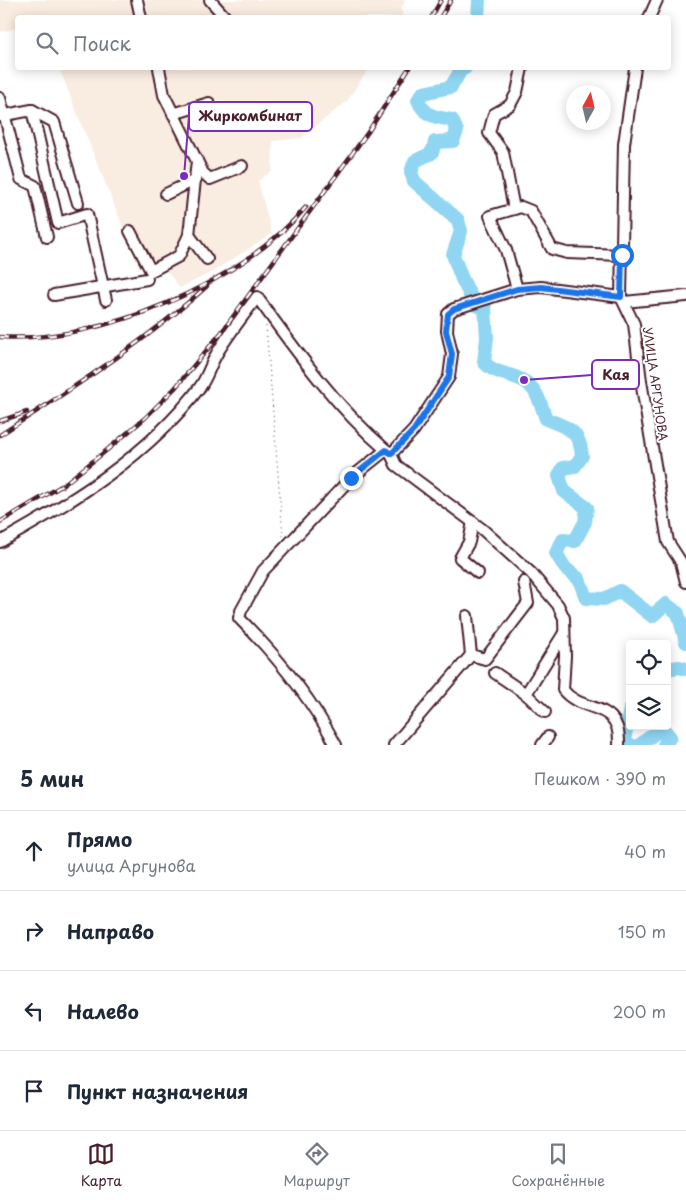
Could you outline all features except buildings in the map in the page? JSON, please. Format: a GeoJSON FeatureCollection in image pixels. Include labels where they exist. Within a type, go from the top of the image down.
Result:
{"type":"FeatureCollection","features":[{"type":"Feature","properties":{"kind":"street"},"geometry":{"type":"LineString","coordinates":[[137,0],[140,15]]}},
{"type":"Feature","properties":{"kind":"street"},"geometry":{"type":"LineString","coordinates":[[210,0],[223,15]]}},
{"type":"Feature","properties":{"kind":"street"},"geometry":{"type":"LineString","coordinates":[[650,15],[657,0]]}},
{"type":"Feature","properties":{"kind":"street"},"geometry":{"type":"LineString","coordinates":[[159,70],[164,95],[203,173],[210,180],[242,166]]}},
{"type":"Feature","properties":{"kind":"street"},"geometry":{"type":"LineString","coordinates":[[514,209],[503,152],[489,133],[494,114],[510,105],[517,92],[522,70]]}},
{"type":"Feature","properties":{"kind":"street","name":"УЛИЦА АРГУНОВА"},"geometry":{"type":"LineString","coordinates":[[635,70],[624,144],[622,300],[634,324],[641,381],[668,542],[680,562],[686,582]]}},
{"type":"Feature","properties":{"kind":"street"},"geometry":{"type":"LineString","coordinates":[[0,98],[2,115],[21,178],[35,186],[48,237]]}},
{"type":"Feature","properties":{"kind":"street"},"geometry":{"type":"LineString","coordinates":[[173,114],[209,103]]}},
{"type":"Feature","properties":{"kind":"street"},"geometry":{"type":"LineString","coordinates":[[2,115],[32,110],[54,122],[78,202]]}},
{"type":"Feature","properties":{"kind":"street"},"geometry":{"type":"LineString","coordinates":[[32,110],[58,223],[87,214],[106,300]]}},
{"type":"Feature","properties":{"kind":"street"},"geometry":{"type":"LineString","coordinates":[[130,230],[151,271],[179,256],[189,235],[197,161]]}},
{"type":"Feature","properties":{"kind":"street"},"geometry":{"type":"LineString","coordinates":[[166,194],[195,180]]}},
{"type":"Feature","properties":{"kind":"street"},"geometry":{"type":"LineString","coordinates":[[517,289],[506,250],[490,216],[521,207],[532,211],[552,249],[567,253],[622,255]]}},
{"type":"Feature","properties":{"kind":"street"},"geometry":{"type":"LineString","coordinates":[[189,235],[207,259]]}},
{"type":"Feature","properties":{"kind":"street"},"geometry":{"type":"LineString","coordinates":[[54,295],[147,279]]}},
{"type":"Feature","properties":{"kind":"street"},"geometry":{"type":"LineString","coordinates":[[336,745],[325,725],[290,674],[240,618],[240,611],[263,571],[284,547],[351,478],[389,452],[414,430],[449,377],[452,354],[446,331],[448,314],[454,309],[517,289],[541,287],[622,300],[686,296]]}},
{"type":"Feature","properties":{"kind":"street"},"geometry":{"type":"LineString","coordinates":[[0,542],[61,508],[120,467],[153,441],[201,385],[218,350],[257,297],[332,394],[363,430],[389,452],[396,465],[473,522],[531,572],[558,605],[564,618],[563,690],[570,698],[604,711],[613,718],[619,738],[619,745]]}},
{"type":"Feature","properties":{"kind":"street"},"geometry":{"type":"LineString","coordinates":[[473,522],[469,542],[460,558],[478,573]]}},
{"type":"Feature","properties":{"kind":"street"},"geometry":{"type":"LineString","coordinates":[[471,655],[485,658],[528,603],[524,582]]}},
{"type":"Feature","properties":{"kind":"street"},"geometry":{"type":"LineString","coordinates":[[394,745],[471,655],[467,616]]}},
{"type":"Feature","properties":{"kind":"street"},"geometry":{"type":"LineString","coordinates":[[526,694],[564,632]]}},
{"type":"Feature","properties":{"kind":"street"},"geometry":{"type":"LineString","coordinates":[[495,673],[526,694],[545,712]]}},
{"type":"Feature","properties":{"kind":"path"},"geometry":{"type":"LineString","coordinates":[[264,308],[284,547]]}},
{"type":"Feature","properties":{"kind":"shaded area"},"geometry":{"type":"Polygon","coordinates":[[[0,0],[406,0],[400,10],[403,13],[402,15],[15,15],[15,28],[0,32],[0,0]]]}},
{"type":"Feature","properties":{"kind":"shaded area"},"geometry":{"type":"Polygon","coordinates":[[[60,70],[368,70],[347,101],[301,138],[273,141],[272,171],[258,181],[272,234],[212,272],[180,288],[166,270],[139,267],[60,70]]]}},
{"type":"Feature","properties":{"kind":"waterway"},"geometry":{"type":"LineString","coordinates":[[478,15],[479,0]]}},
{"type":"Feature","properties":{"kind":"waterway"},"geometry":{"type":"LineString","coordinates":[[461,70],[451,87],[423,93],[418,100],[428,113],[436,117],[452,120],[457,131],[453,141],[435,142],[432,153],[415,161],[411,172],[414,181],[458,220],[461,231],[453,255],[474,303],[485,308],[487,338],[484,362],[492,369],[527,383],[538,397],[546,419],[566,427],[575,435],[581,447],[582,456],[575,466],[563,468],[559,476],[564,491],[587,508],[585,522],[575,541],[563,540],[556,553],[565,568],[579,579],[586,598],[604,599],[620,591],[652,616],[666,604],[678,613],[686,642]]}},
{"type":"Feature","properties":{"kind":"waterway"},"geometry":{"type":"LineString","coordinates":[[671,668],[679,667],[686,669]]}},
{"type":"Feature","properties":{"kind":"waterway"},"geometry":{"type":"LineString","coordinates":[[626,730],[624,741],[631,745]]}},
{"type":"Feature","properties":{"kind":"waterway"},"geometry":{"type":"LineString","coordinates":[[640,745],[655,733],[665,731],[670,737],[664,745]]}},
{"type":"Feature","properties":{"kind":"railway"},"geometry":{"type":"LineString","coordinates":[[433,15],[441,0]]}},
{"type":"Feature","properties":{"kind":"railway"},"geometry":{"type":"LineString","coordinates":[[442,15],[451,0]]}},
{"type":"Feature","properties":{"kind":"railway"},"geometry":{"type":"LineString","coordinates":[[0,522],[63,485],[145,418],[175,388],[221,333],[368,132],[408,70]]}},
{"type":"Feature","properties":{"kind":"railway"},"geometry":{"type":"LineString","coordinates":[[0,337],[39,337],[81,330],[124,319],[166,303],[207,283],[245,260],[279,235],[306,207]]}},
{"type":"Feature","properties":{"kind":"railway"},"geometry":{"type":"LineString","coordinates":[[0,435],[133,346],[207,286]]}},
{"type":"Feature","properties":{"kind":"railway"},"geometry":{"type":"LineString","coordinates":[[0,421],[27,412]]}},
{"type":"Feature","properties":{"kind":"place","name":"Жиркомбинат"},"geometry":{"type":"Point","coordinates":[184,176]}},
{"type":"Feature","properties":{"kind":"place","name":"Кая"},"geometry":{"type":"Point","coordinates":[524,380]}},
{"type":"Feature","properties":{"kind":"route"},"geometry":{"type":"LineString","coordinates":[[351,478],[386,450],[391,454],[414,430],[449,377],[452,354],[446,331],[448,314],[454,309],[517,289],[541,287],[621,297],[622,255]]}}]}
